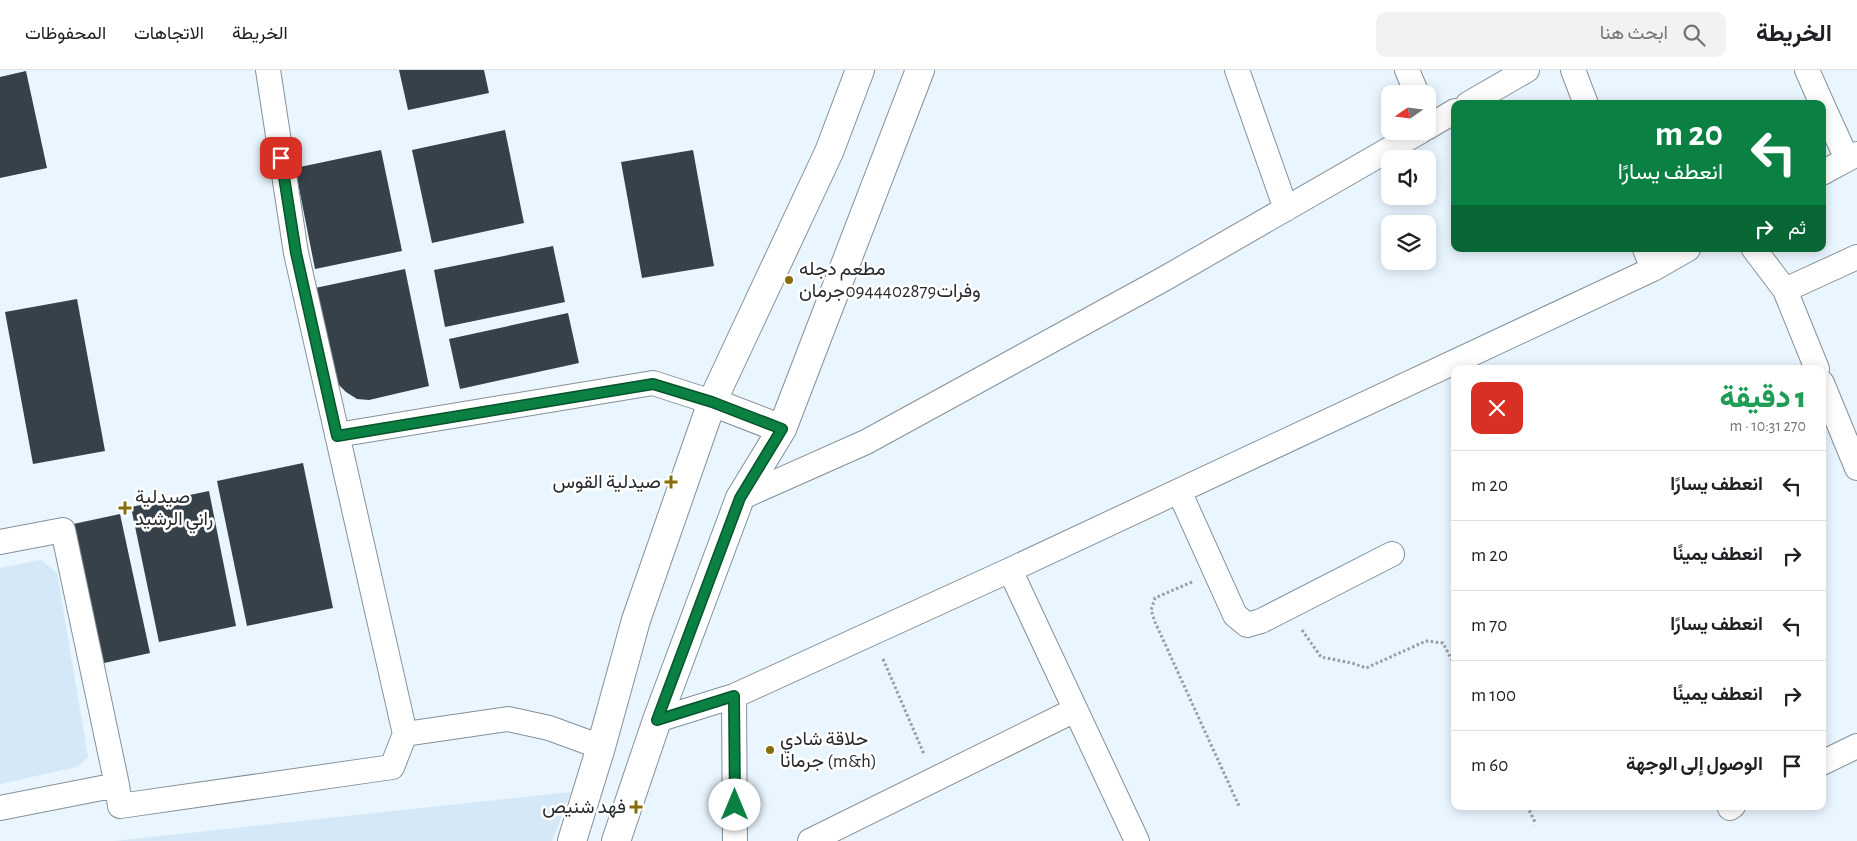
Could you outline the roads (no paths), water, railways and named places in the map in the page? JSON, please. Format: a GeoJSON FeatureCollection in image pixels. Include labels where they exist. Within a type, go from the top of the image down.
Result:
{"type":"FeatureCollection","features":[{"type":"Feature","properties":{"kind":"main road"},"geometry":{"type":"LineString","coordinates":[[572,841],[601,748],[636,620],[712,402],[828,152],[860,70]]}},
{"type":"Feature","properties":{"kind":"main road"},"geometry":{"type":"LineString","coordinates":[[616,841],[657,720],[740,498],[782,429],[920,70]]}},
{"type":"Feature","properties":{"kind":"main road"},"geometry":{"type":"LineString","coordinates":[[712,402],[782,429]]}},
{"type":"Feature","properties":{"kind":"street"},"geometry":{"type":"LineString","coordinates":[[0,542],[63,530],[120,806],[392,767],[405,734],[296,253],[268,70]]}},
{"type":"Feature","properties":{"kind":"street"},"geometry":{"type":"LineString","coordinates":[[1237,70],[1286,209]]}},
{"type":"Feature","properties":{"kind":"street"},"geometry":{"type":"LineString","coordinates":[[1407,70],[1413,85]]}},
{"type":"Feature","properties":{"kind":"street"},"geometry":{"type":"LineString","coordinates":[[1475,100],[1526,70]]}},
{"type":"Feature","properties":{"kind":"street"},"geometry":{"type":"LineString","coordinates":[[1573,70],[1584,100]]}},
{"type":"Feature","properties":{"kind":"street"},"geometry":{"type":"LineString","coordinates":[[1808,70],[1820,100]]}},
{"type":"Feature","properties":{"kind":"street"},"geometry":{"type":"LineString","coordinates":[[1826,111],[1852,157],[1826,171]]}},
{"type":"Feature","properties":{"kind":"street"},"geometry":{"type":"LineString","coordinates":[[1436,120],[1451,113]]}},
{"type":"Feature","properties":{"kind":"street"},"geometry":{"type":"LineString","coordinates":[[740,498],[866,442],[1162,280],[1402,140]]}},
{"type":"Feature","properties":{"kind":"street"},"geometry":{"type":"LineString","coordinates":[[657,720],[734,696],[1010,570],[1178,491],[1649,259],[1676,252]]}},
{"type":"Feature","properties":{"kind":"street"},"geometry":{"type":"LineString","coordinates":[[1756,252],[1785,290],[1815,365]]}},
{"type":"Feature","properties":{"kind":"street"},"geometry":{"type":"LineString","coordinates":[[1785,290],[1857,257]]}},
{"type":"Feature","properties":{"kind":"street"},"geometry":{"type":"LineString","coordinates":[[337,436],[653,384],[712,402]]}},
{"type":"Feature","properties":{"kind":"street"},"geometry":{"type":"LineString","coordinates":[[1826,392],[1856,463]]}},
{"type":"Feature","properties":{"kind":"street"},"geometry":{"type":"LineString","coordinates":[[1178,491],[1235,615],[1247,625],[1261,620],[1392,554]]}},
{"type":"Feature","properties":{"kind":"street"},"geometry":{"type":"LineString","coordinates":[[1010,570],[1137,841]]}},
{"type":"Feature","properties":{"kind":"street"},"geometry":{"type":"LineString","coordinates":[[734,696],[735,841]]}},
{"type":"Feature","properties":{"kind":"street"},"geometry":{"type":"LineString","coordinates":[[810,841],[1075,710]]}},
{"type":"Feature","properties":{"kind":"street"},"geometry":{"type":"LineString","coordinates":[[405,734],[508,719],[549,728],[601,748]]}},
{"type":"Feature","properties":{"kind":"street"},"geometry":{"type":"LineString","coordinates":[[1826,761],[1857,746]]}},
{"type":"Feature","properties":{"kind":"street"},"geometry":{"type":"LineString","coordinates":[[0,808],[117,785]]}},
{"type":"Feature","properties":{"kind":"place","name":"مطعم دجله وفرات0944402879جرمان"},"geometry":{"type":"Point","coordinates":[789,280]}},
{"type":"Feature","properties":{"kind":"place","name":"صيدلية القوس"},"geometry":{"type":"Point","coordinates":[671,482]}},
{"type":"Feature","properties":{"kind":"place","name":"صيدلية راني الرشيد"},"geometry":{"type":"Point","coordinates":[125,508]}},
{"type":"Feature","properties":{"kind":"place","name":"حلاقة شادي جرمانا (m&h)"},"geometry":{"type":"Point","coordinates":[770,750]}},
{"type":"Feature","properties":{"kind":"place","name":"فهد شنيص"},"geometry":{"type":"Point","coordinates":[636,807]}}]}
